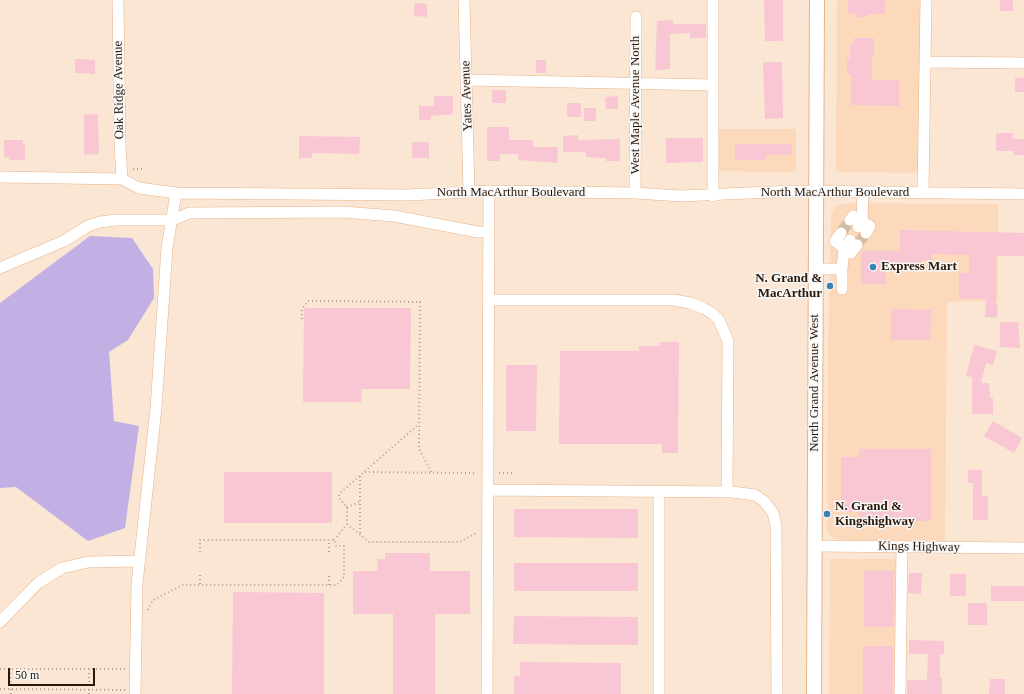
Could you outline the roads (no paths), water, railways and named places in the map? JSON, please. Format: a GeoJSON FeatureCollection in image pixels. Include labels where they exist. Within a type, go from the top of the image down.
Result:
{"type":"FeatureCollection","features":[{"type":"Feature","properties":{"kind":"main road","name":"North Grand Avenue West"},"geometry":{"type":"LineString","coordinates":[[814,694],[817,0]]}},
{"type":"Feature","properties":{"kind":"street","name":"Oak Ridge Avenue"},"geometry":{"type":"LineString","coordinates":[[118,0],[120,145],[122,179]]}},
{"type":"Feature","properties":{"kind":"street","name":"Yates Avenue"},"geometry":{"type":"LineString","coordinates":[[464,0],[468,80],[469,192]]}},
{"type":"Feature","properties":{"kind":"street"},"geometry":{"type":"LineString","coordinates":[[713,0],[713,196]]}},
{"type":"Feature","properties":{"kind":"street"},"geometry":{"type":"LineString","coordinates":[[923,193],[926,0]]}},
{"type":"Feature","properties":{"kind":"street","name":"West Maple Avenue North"},"geometry":{"type":"LineString","coordinates":[[635,193],[636,17]]}},
{"type":"Feature","properties":{"kind":"street"},"geometry":{"type":"LineString","coordinates":[[926,62],[1024,62]]}},
{"type":"Feature","properties":{"kind":"street"},"geometry":{"type":"LineString","coordinates":[[468,80],[713,86]]}},
{"type":"Feature","properties":{"kind":"street","name":"North MacArthur Boulevard"},"geometry":{"type":"LineString","coordinates":[[0,177],[122,179],[139,188],[176,193],[408,195],[489,191],[635,193],[713,196],[766,192],[1024,194]]}},
{"type":"Feature","properties":{"kind":"street"},"geometry":{"type":"LineString","coordinates":[[487,694],[489,191]]}},
{"type":"Feature","properties":{"kind":"street"},"geometry":{"type":"LineString","coordinates":[[131,692],[136,599],[156,408],[167,248],[173,220],[176,193]]}},
{"type":"Feature","properties":{"kind":"street"},"geometry":{"type":"LineString","coordinates":[[859,225],[863,193]]}},
{"type":"Feature","properties":{"kind":"street"},"geometry":{"type":"LineString","coordinates":[[0,268],[64,241],[88,226],[100,222],[116,220],[173,220],[189,213],[331,211],[394,216],[478,232],[489,232]]}},
{"type":"Feature","properties":{"kind":"street"},"geometry":{"type":"LineString","coordinates":[[842,289],[842,269],[848,242]]}},
{"type":"Feature","properties":{"kind":"street"},"geometry":{"type":"LineString","coordinates":[[816,269],[842,269]]}},
{"type":"Feature","properties":{"kind":"street"},"geometry":{"type":"LineString","coordinates":[[489,300],[674,300],[690,303],[704,308],[712,313],[719,320],[728,341],[727,492]]}},
{"type":"Feature","properties":{"kind":"street"},"geometry":{"type":"LineString","coordinates":[[489,490],[727,492],[755,495],[764,501],[773,513],[776,525],[777,694]]}},
{"type":"Feature","properties":{"kind":"street"},"geometry":{"type":"LineString","coordinates":[[659,694],[660,492]]}},
{"type":"Feature","properties":{"kind":"street","name":"Kings Highway"},"geometry":{"type":"LineString","coordinates":[[814,546],[1024,548]]}},
{"type":"Feature","properties":{"kind":"street"},"geometry":{"type":"LineString","coordinates":[[900,694],[902,546]]}},
{"type":"Feature","properties":{"kind":"street"},"geometry":{"type":"LineString","coordinates":[[0,622],[38,583],[62,568],[88,562],[140,561]]}},
{"type":"Feature","properties":{"kind":"street"},"geometry":{"type":"LineString","coordinates":[[0,608],[13,607]]}},
{"type":"Feature","properties":{"kind":"tunnel"},"geometry":{"type":"LineString","coordinates":[[841,233],[850,220]]}},
{"type":"Feature","properties":{"kind":"tunnel"},"geometry":{"type":"LineString","coordinates":[[857,245],[866,233]]}},
{"type":"Feature","properties":{"kind":"place","name":"Express Mart"},"geometry":{"type":"Point","coordinates":[873,267]}},
{"type":"Feature","properties":{"kind":"place","name":"N. Grand & MacArthur"},"geometry":{"type":"Point","coordinates":[830,286]}},
{"type":"Feature","properties":{"kind":"place","name":"N. Grand & Kingshighway"},"geometry":{"type":"Point","coordinates":[827,514]}}]}
